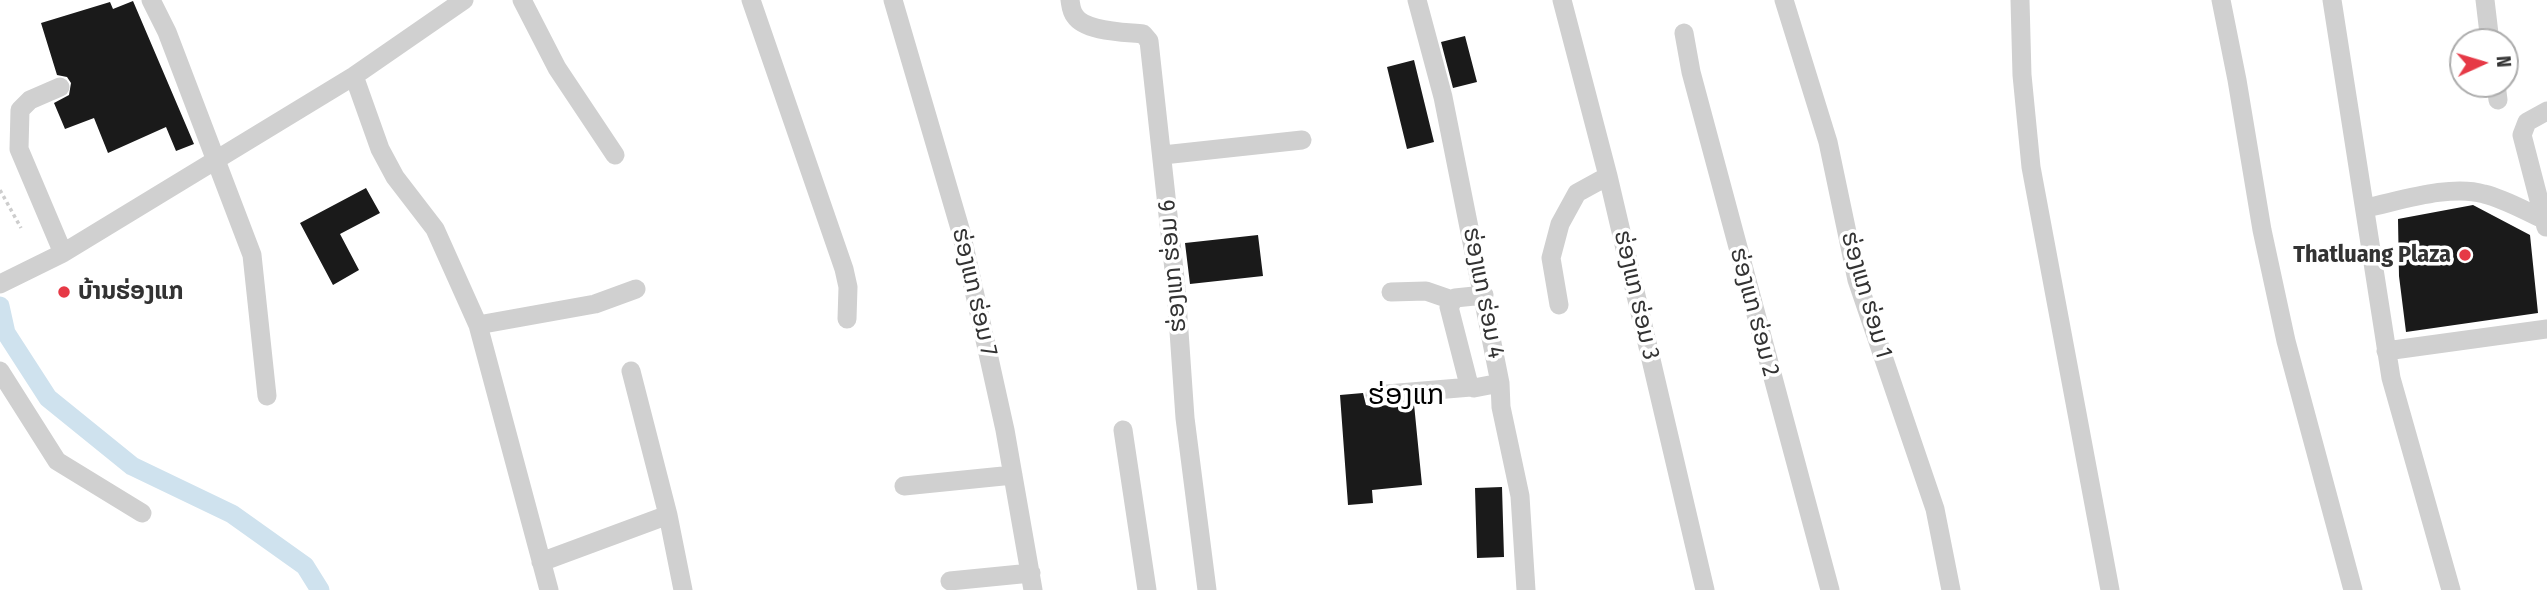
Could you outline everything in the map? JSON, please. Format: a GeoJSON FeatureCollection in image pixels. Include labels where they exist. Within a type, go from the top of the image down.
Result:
{"type":"FeatureCollection","features":[{"type":"Feature","properties":{"kind":"street"},"geometry":{"type":"LineString","coordinates":[[151,0],[167,32],[252,254],[267,396]]}},
{"type":"Feature","properties":{"kind":"street"},"geometry":{"type":"LineString","coordinates":[[0,284],[58,256],[216,161],[354,76],[464,0]]}},
{"type":"Feature","properties":{"kind":"street"},"geometry":{"type":"LineString","coordinates":[[522,0],[557,68],[615,155]]}},
{"type":"Feature","properties":{"kind":"street"},"geometry":{"type":"LineString","coordinates":[[751,0],[844,270],[848,287],[847,319]]}},
{"type":"Feature","properties":{"kind":"street","name":"ຮ່ອງແກ ຮ່ອມ 7"},"geometry":{"type":"LineString","coordinates":[[893,0],[961,232],[1013,475],[1032,581]]}},
{"type":"Feature","properties":{"kind":"street","name":"ຮ່ອງແກ ຮ່ອມ 6"},"geometry":{"type":"LineString","coordinates":[[1070,0],[1072,13],[1078,20],[1105,30],[1143,34],[1149,41],[1163,155],[1185,418],[1207,590]]}},
{"type":"Feature","properties":{"kind":"street","name":"ຮ່ອງແກ ຮ່ອມ 4"},"geometry":{"type":"LineString","coordinates":[[1417,0],[1443,97],[1484,295],[1500,383],[1501,407],[1520,496],[1527,590]]}},
{"type":"Feature","properties":{"kind":"street","name":"ຮ່ອງແກ ຮ່ອມ 3"},"geometry":{"type":"LineString","coordinates":[[1562,0],[1608,176],[1705,590]]}},
{"type":"Feature","properties":{"kind":"street","name":"ຮ່ອງແກ ຮ່ອມ 1"},"geometry":{"type":"LineString","coordinates":[[1784,0],[1828,142],[1857,280],[1935,509],[1951,590]]}},
{"type":"Feature","properties":{"kind":"street"},"geometry":{"type":"LineString","coordinates":[[2020,0],[2022,75],[2031,167],[2110,590]]}},
{"type":"Feature","properties":{"kind":"street"},"geometry":{"type":"LineString","coordinates":[[2221,0],[2262,230],[2286,341],[2353,590]]}},
{"type":"Feature","properties":{"kind":"street"},"geometry":{"type":"LineString","coordinates":[[2332,0],[2391,378],[2451,590]]}},
{"type":"Feature","properties":{"kind":"street"},"geometry":{"type":"LineString","coordinates":[[2485,0],[2488,28]]}},
{"type":"Feature","properties":{"kind":"street","name":"ຮ່ອງແກ ຮ່ອມ 2"},"geometry":{"type":"LineString","coordinates":[[1684,33],[1691,72],[1829,590]]}},
{"type":"Feature","properties":{"kind":"street"},"geometry":{"type":"LineString","coordinates":[[354,76],[380,149],[395,177],[435,229],[478,326],[549,590]]}},
{"type":"Feature","properties":{"kind":"street"},"geometry":{"type":"LineString","coordinates":[[58,256],[19,149],[18,125],[20,110],[30,100],[60,87]]}},
{"type":"Feature","properties":{"kind":"street"},"geometry":{"type":"LineString","coordinates":[[2546,226],[2522,135],[2527,122],[2547,111]]}},
{"type":"Feature","properties":{"kind":"street"},"geometry":{"type":"LineString","coordinates":[[1163,155],[1302,140]]}},
{"type":"Feature","properties":{"kind":"street"},"geometry":{"type":"LineString","coordinates":[[1559,305],[1551,258],[1560,224],[1577,193],[1608,176]]}},
{"type":"Feature","properties":{"kind":"street"},"geometry":{"type":"LineString","coordinates":[[2365,208],[2454,191],[2469,191],[2501,199],[2546,226]]}},
{"type":"Feature","properties":{"kind":"street"},"geometry":{"type":"LineString","coordinates":[[478,326],[595,304],[636,289]]}},
{"type":"Feature","properties":{"kind":"street"},"geometry":{"type":"LineString","coordinates":[[1391,292],[1426,291],[1452,300],[1484,295]]}},
{"type":"Feature","properties":{"kind":"street"},"geometry":{"type":"LineString","coordinates":[[1452,300],[1449,307],[1471,387]]}},
{"type":"Feature","properties":{"kind":"street"},"geometry":{"type":"LineString","coordinates":[[2386,351],[2547,329]]}},
{"type":"Feature","properties":{"kind":"street"},"geometry":{"type":"LineString","coordinates":[[0,371],[57,461],[142,513]]}},
{"type":"Feature","properties":{"kind":"street"},"geometry":{"type":"LineString","coordinates":[[631,371],[668,515],[683,590]]}},
{"type":"Feature","properties":{"kind":"street"},"geometry":{"type":"LineString","coordinates":[[1375,395],[1500,383]]}},
{"type":"Feature","properties":{"kind":"street"},"geometry":{"type":"LineString","coordinates":[[1124,430],[1147,590]]}},
{"type":"Feature","properties":{"kind":"street"},"geometry":{"type":"LineString","coordinates":[[904,486],[1013,475]]}},
{"type":"Feature","properties":{"kind":"street"},"geometry":{"type":"LineString","coordinates":[[541,562],[668,515]]}},
{"type":"Feature","properties":{"kind":"street"},"geometry":{"type":"LineString","coordinates":[[950,581],[1032,581]]}},
{"type":"Feature","properties":{"kind":"path"},"geometry":{"type":"LineString","coordinates":[[0,190],[21,228]]}},
{"type":"Feature","properties":{"kind":"building"},"geometry":{"type":"Polygon","coordinates":[[[133,1],[194,144],[176,151],[166,127],[108,153],[94,118],[65,129],[54,103],[69,95],[71,83],[67,77],[57,75],[41,23],[110,2],[113,9],[133,1]]]}},
{"type":"Feature","properties":{"kind":"building"},"geometry":{"type":"Polygon","coordinates":[[[1465,36],[1477,82],[1453,88],[1441,42],[1465,36]]]}},
{"type":"Feature","properties":{"kind":"building"},"geometry":{"type":"Polygon","coordinates":[[[1414,60],[1434,142],[1407,149],[1387,67],[1414,60]]]}},
{"type":"Feature","properties":{"kind":"building"},"geometry":{"type":"Polygon","coordinates":[[[366,188],[380,213],[340,234],[359,270],[333,285],[300,223],[366,188]]]}},
{"type":"Feature","properties":{"kind":"building","name":"Thatluang Plaza"},"geometry":{"type":"Polygon","coordinates":[[[2473,205],[2530,235],[2538,313],[2406,332],[2399,276],[2398,219],[2473,205]]]}},
{"type":"Feature","properties":{"kind":"building"},"geometry":{"type":"Polygon","coordinates":[[[1258,235],[1263,276],[1190,284],[1185,243],[1258,235]]]}},
{"type":"Feature","properties":{"kind":"building"},"geometry":{"type":"Polygon","coordinates":[[[1363,393],[1366,405],[1370,406],[1414,404],[1422,485],[1372,490],[1373,503],[1348,505],[1340,395],[1363,393]]]}},
{"type":"Feature","properties":{"kind":"building"},"geometry":{"type":"Polygon","coordinates":[[[1502,487],[1504,557],[1477,558],[1475,488],[1502,487]]]}},
{"type":"Feature","properties":{"kind":"waterway"},"geometry":{"type":"LineString","coordinates":[[0,306],[6,333],[48,398],[132,466],[232,514],[305,566],[320,590]]}},
{"type":"Feature","properties":{"kind":"place","name":"Thatluang Plaza"},"geometry":{"type":"Point","coordinates":[2465,255]}},
{"type":"Feature","properties":{"kind":"place","name":"ບ້ານຮ່ອງແກ"},"geometry":{"type":"Point","coordinates":[64,292]}},
{"type":"Feature","properties":{"kind":"district","name":"ຮ່ອງແກ"},"geometry":{"type":"Point","coordinates":[1406,396]}}]}
